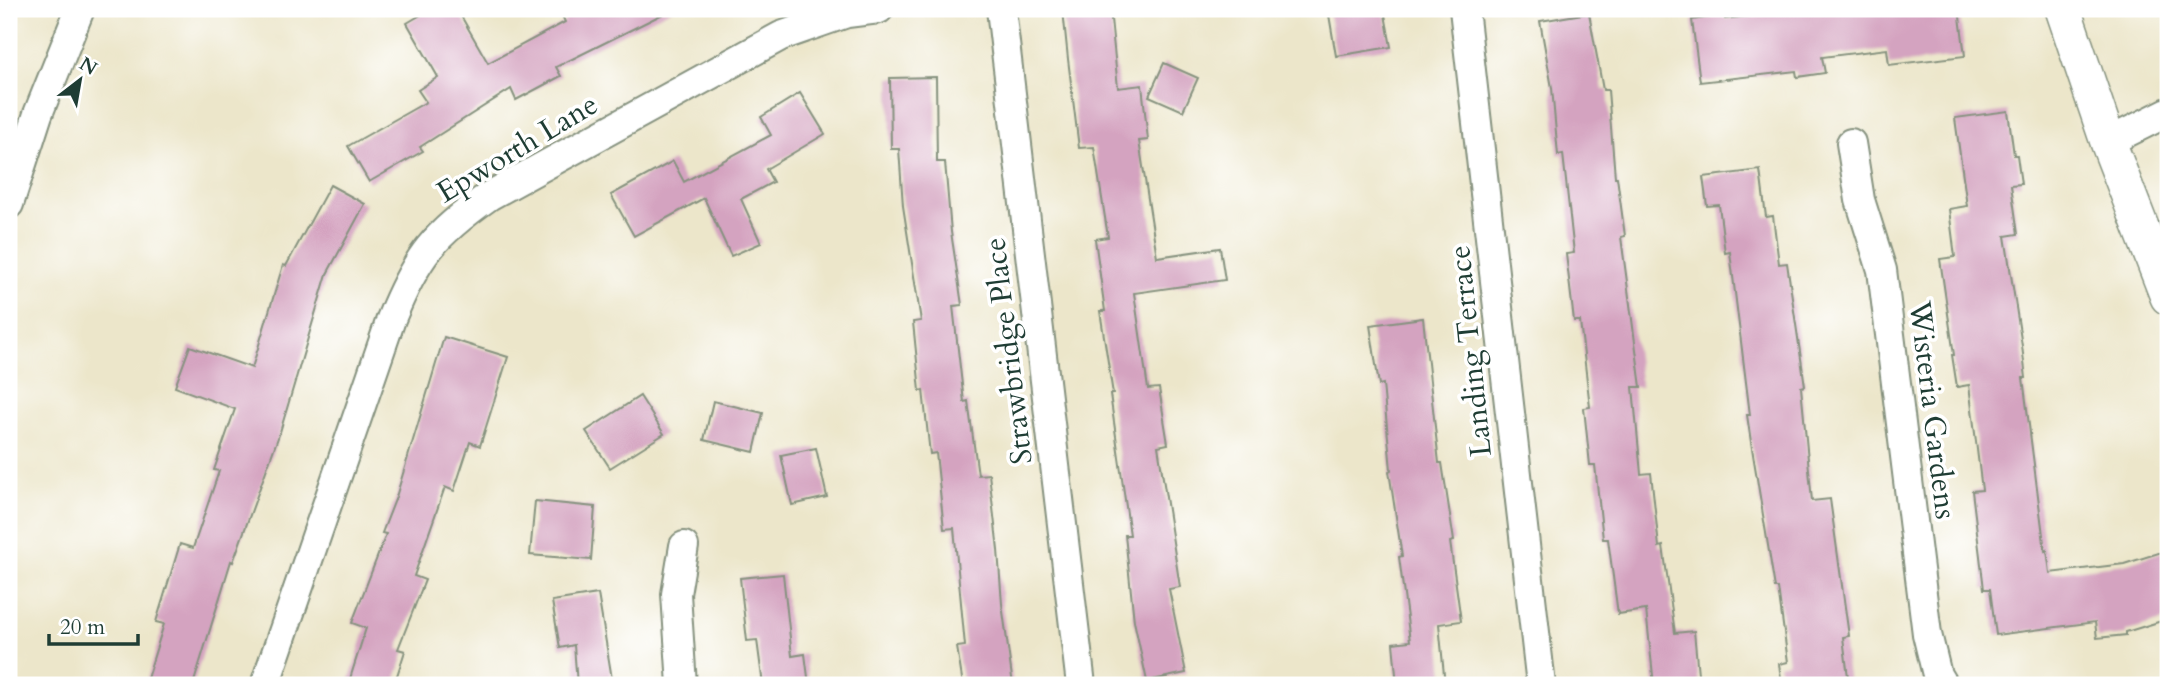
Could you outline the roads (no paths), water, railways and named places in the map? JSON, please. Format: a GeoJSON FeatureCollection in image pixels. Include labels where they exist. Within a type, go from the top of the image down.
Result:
{"type":"FeatureCollection","features":[{"type":"Feature","properties":{"kind":"street"},"geometry":{"type":"LineString","coordinates":[[9,204],[38,114],[80,9]]}},
{"type":"Feature","properties":{"kind":"street","name":"Epworth Lane"},"geometry":{"type":"LineString","coordinates":[[265,685],[391,319],[407,279],[428,246],[456,219],[489,196],[781,36],[847,13],[879,9]]}},
{"type":"Feature","properties":{"kind":"street","name":"Strawbridge Place"},"geometry":{"type":"LineString","coordinates":[[1001,9],[1081,685]]}},
{"type":"Feature","properties":{"kind":"street","name":"Landing Terrace"},"geometry":{"type":"LineString","coordinates":[[1464,9],[1541,685]]}},
{"type":"Feature","properties":{"kind":"street"},"geometry":{"type":"LineString","coordinates":[[2063,9],[2108,142],[2168,297]]}},
{"type":"Feature","properties":{"kind":"street"},"geometry":{"type":"LineString","coordinates":[[2108,142],[2168,112]]}},
{"type":"Feature","properties":{"kind":"street","name":"Wisteria Gardens"},"geometry":{"type":"LineString","coordinates":[[1851,143],[1860,200],[1882,270],[1927,634],[1939,682]]}},
{"type":"Feature","properties":{"kind":"street"},"geometry":{"type":"LineString","coordinates":[[682,685],[676,594],[684,546]]}}]}
